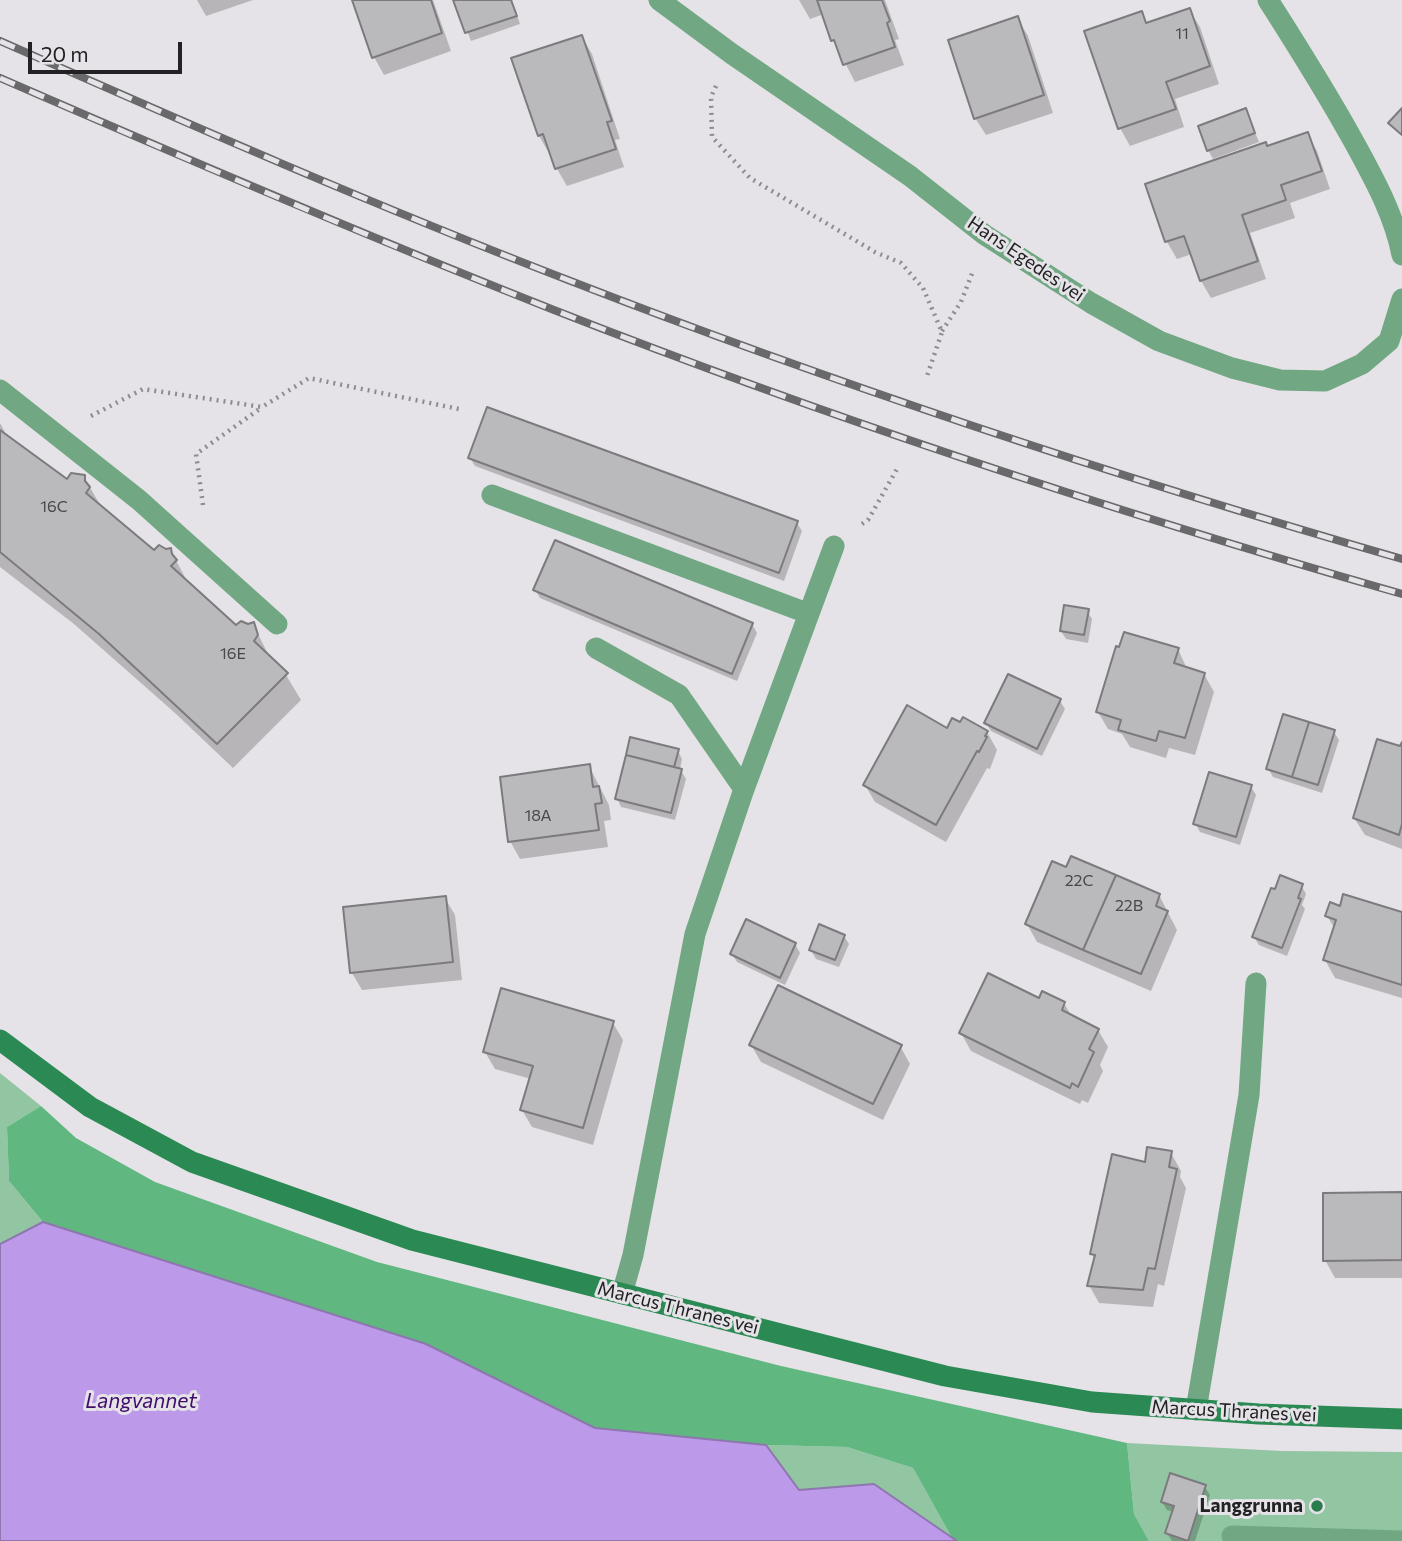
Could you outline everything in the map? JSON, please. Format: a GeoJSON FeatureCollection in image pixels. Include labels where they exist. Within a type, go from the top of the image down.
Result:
{"type":"FeatureCollection","features":[{"type":"Feature","properties":{"kind":"main road","name":"Marcus Thranes vei"},"geometry":{"type":"LineString","coordinates":[[0,1040],[89,1107],[192,1162],[412,1240],[944,1376],[1092,1402],[1196,1410],[1402,1419]]}},
{"type":"Feature","properties":{"kind":"street","name":"Hans Egedes vei"},"geometry":{"type":"LineString","coordinates":[[659,0],[732,54],[910,176],[985,235],[1091,303],[1159,341],[1232,368],[1280,380],[1325,381],[1362,364],[1389,341],[1402,299]]}},
{"type":"Feature","properties":{"kind":"street"},"geometry":{"type":"LineString","coordinates":[[1268,0],[1319,78],[1384,197],[1402,255]]}},
{"type":"Feature","properties":{"kind":"street"},"geometry":{"type":"LineString","coordinates":[[0,390],[139,500],[277,624]]}},
{"type":"Feature","properties":{"kind":"street"},"geometry":{"type":"LineString","coordinates":[[492,495],[807,612]]}},
{"type":"Feature","properties":{"kind":"street"},"geometry":{"type":"LineString","coordinates":[[622,1294],[633,1255],[695,934],[807,612],[834,546]]}},
{"type":"Feature","properties":{"kind":"street"},"geometry":{"type":"LineString","coordinates":[[596,648],[679,695],[744,789]]}},
{"type":"Feature","properties":{"kind":"street"},"geometry":{"type":"LineString","coordinates":[[1196,1410],[1249,1095],[1256,983]]}},
{"type":"Feature","properties":{"kind":"street"},"geometry":{"type":"LineString","coordinates":[[1233,1536],[1402,1541]]}},
{"type":"Feature","properties":{"kind":"path"},"geometry":{"type":"LineString","coordinates":[[732,54],[711,96],[712,137],[750,178],[875,251],[901,263],[923,288],[942,332]]}},
{"type":"Feature","properties":{"kind":"path"},"geometry":{"type":"LineString","coordinates":[[927,376],[942,332],[961,302],[985,235]]}},
{"type":"Feature","properties":{"kind":"path"},"geometry":{"type":"LineString","coordinates":[[211,565],[196,454],[309,377],[459,410]]}},
{"type":"Feature","properties":{"kind":"path"},"geometry":{"type":"LineString","coordinates":[[56,435],[143,389],[262,407]]}},
{"type":"Feature","properties":{"kind":"path"},"geometry":{"type":"LineString","coordinates":[[834,546],[867,520],[897,469]]}},
{"type":"Feature","properties":{"kind":"green space"},"geometry":{"type":"Polygon","coordinates":[[[0,1073],[41,1106],[7,1127],[9,1181],[43,1222],[0,1244],[0,1073]]]}},
{"type":"Feature","properties":{"kind":"green space"},"geometry":{"type":"Polygon","coordinates":[[[41,1106],[76,1138],[155,1182],[377,1262],[781,1366],[1127,1443],[1134,1514],[1149,1541],[957,1541],[952,1538],[913,1468],[847,1447],[766,1445],[595,1428],[426,1344],[43,1222],[9,1181],[7,1127],[41,1106]]]}},
{"type":"Feature","properties":{"kind":"green space"},"geometry":{"type":"Polygon","coordinates":[[[1127,1443],[1282,1451],[1402,1452],[1402,1541],[1149,1541],[1134,1514],[1127,1443]]]}},
{"type":"Feature","properties":{"kind":"green space"},"geometry":{"type":"Polygon","coordinates":[[[766,1445],[847,1447],[913,1468],[952,1538],[874,1485],[799,1490],[766,1445]]]}},
{"type":"Feature","properties":{"kind":"water","name":"Langvannet"},"geometry":{"type":"Polygon","coordinates":[[[43,1222],[426,1344],[595,1428],[766,1445],[799,1490],[874,1484],[957,1541],[0,1541],[0,1244],[43,1222]]]}},
{"type":"Feature","properties":{"kind":"building"},"geometry":{"type":"Polygon","coordinates":[[[352,0],[431,0],[442,33],[372,58],[352,0]]]}},
{"type":"Feature","properties":{"kind":"building"},"geometry":{"type":"Polygon","coordinates":[[[453,0],[511,0],[517,16],[465,33],[453,0]]]}},
{"type":"Feature","properties":{"kind":"building"},"geometry":{"type":"Polygon","coordinates":[[[817,0],[882,0],[890,21],[887,23],[895,47],[843,65],[834,40],[831,41],[817,0]]]}},
{"type":"Feature","properties":{"kind":"building"},"geometry":{"type":"Polygon","coordinates":[[[1190,8],[1210,66],[1166,82],[1176,109],[1118,129],[1084,31],[1142,11],[1146,23],[1190,8]]]}},
{"type":"Feature","properties":{"kind":"building"},"geometry":{"type":"Polygon","coordinates":[[[1018,16],[1044,95],[974,119],[948,40],[1018,16]]]}},
{"type":"Feature","properties":{"kind":"building"},"geometry":{"type":"Polygon","coordinates":[[[582,35],[612,121],[607,122],[616,149],[555,169],[543,134],[538,136],[511,58],[582,35]]]}},
{"type":"Feature","properties":{"kind":"building"},"geometry":{"type":"Polygon","coordinates":[[[1246,108],[1255,133],[1207,151],[1198,126],[1246,108]]]}},
{"type":"Feature","properties":{"kind":"building"},"geometry":{"type":"Polygon","coordinates":[[[1402,108],[1402,135],[1388,123],[1402,108]]]}},
{"type":"Feature","properties":{"kind":"building"},"geometry":{"type":"Polygon","coordinates":[[[1308,132],[1322,171],[1281,185],[1286,200],[1242,215],[1258,261],[1200,281],[1184,236],[1165,242],[1145,184],[1266,142],[1267,146],[1308,132]]]}},
{"type":"Feature","properties":{"kind":"building"},"geometry":{"type":"Polygon","coordinates":[[[487,407],[798,521],[779,573],[468,458],[487,407]]]}},
{"type":"Feature","properties":{"kind":"building"},"geometry":{"type":"Polygon","coordinates":[[[0,430],[67,479],[71,473],[85,475],[85,481],[90,487],[86,493],[154,550],[159,545],[166,549],[171,548],[177,560],[171,566],[236,625],[241,621],[248,624],[254,622],[258,635],[254,641],[288,673],[217,744],[99,634],[0,552],[0,430]]]}},
{"type":"Feature","properties":{"kind":"building"},"geometry":{"type":"Polygon","coordinates":[[[555,540],[753,623],[732,674],[533,590],[555,540]]]}},
{"type":"Feature","properties":{"kind":"building"},"geometry":{"type":"Polygon","coordinates":[[[1064,605],[1089,609],[1084,635],[1060,631],[1064,605]]]}},
{"type":"Feature","properties":{"kind":"building"},"geometry":{"type":"Polygon","coordinates":[[[1124,632],[1179,648],[1174,663],[1205,673],[1185,738],[1159,731],[1156,741],[1118,730],[1121,720],[1096,712],[1116,646],[1119,647],[1124,632]]]}},
{"type":"Feature","properties":{"kind":"building"},"geometry":{"type":"Polygon","coordinates":[[[1008,674],[1061,699],[1037,749],[984,723],[1008,674]]]}},
{"type":"Feature","properties":{"kind":"building"},"geometry":{"type":"Polygon","coordinates":[[[907,705],[947,728],[952,718],[960,722],[963,717],[988,731],[979,752],[977,751],[936,825],[863,785],[907,705]]]}},
{"type":"Feature","properties":{"kind":"building"},"geometry":{"type":"Polygon","coordinates":[[[1283,714],[1309,722],[1292,777],[1266,769],[1283,714]]]}},
{"type":"Feature","properties":{"kind":"building"},"geometry":{"type":"Polygon","coordinates":[[[1309,722],[1335,730],[1318,785],[1292,777],[1309,722]]]}},
{"type":"Feature","properties":{"kind":"building"},"geometry":{"type":"Polygon","coordinates":[[[630,737],[679,749],[674,767],[626,755],[630,737]]]}},
{"type":"Feature","properties":{"kind":"building"},"geometry":{"type":"Polygon","coordinates":[[[1377,739],[1400,746],[1402,742],[1402,824],[1399,835],[1353,818],[1377,739]]]}},
{"type":"Feature","properties":{"kind":"building"},"geometry":{"type":"Polygon","coordinates":[[[626,755],[682,769],[671,813],[615,799],[626,755]]]}},
{"type":"Feature","properties":{"kind":"building"},"geometry":{"type":"Polygon","coordinates":[[[590,764],[593,787],[599,786],[602,803],[595,804],[599,830],[508,842],[500,777],[590,764]]]}},
{"type":"Feature","properties":{"kind":"building"},"geometry":{"type":"Polygon","coordinates":[[[1209,772],[1252,785],[1236,837],[1193,824],[1209,772]]]}},
{"type":"Feature","properties":{"kind":"building"},"geometry":{"type":"Polygon","coordinates":[[[1071,856],[1116,875],[1083,950],[1025,924],[1052,861],[1066,867],[1071,856]]]}},
{"type":"Feature","properties":{"kind":"building"},"geometry":{"type":"Polygon","coordinates":[[[1116,875],[1160,894],[1156,906],[1168,911],[1141,974],[1083,950],[1116,875]]]}},
{"type":"Feature","properties":{"kind":"building"},"geometry":{"type":"Polygon","coordinates":[[[1280,875],[1303,884],[1298,898],[1301,899],[1282,948],[1252,937],[1271,888],[1275,889],[1280,875]]]}},
{"type":"Feature","properties":{"kind":"building"},"geometry":{"type":"Polygon","coordinates":[[[1343,894],[1402,912],[1402,985],[1323,960],[1336,920],[1325,916],[1330,902],[1340,906],[1343,894]]]}},
{"type":"Feature","properties":{"kind":"building"},"geometry":{"type":"Polygon","coordinates":[[[446,896],[453,962],[350,973],[343,907],[446,896]]]}},
{"type":"Feature","properties":{"kind":"building"},"geometry":{"type":"Polygon","coordinates":[[[746,919],[796,943],[780,978],[730,954],[746,919]]]}},
{"type":"Feature","properties":{"kind":"building"},"geometry":{"type":"Polygon","coordinates":[[[819,924],[845,935],[835,960],[809,950],[819,924]]]}},
{"type":"Feature","properties":{"kind":"building"},"geometry":{"type":"Polygon","coordinates":[[[988,973],[1039,998],[1042,991],[1065,1002],[1062,1010],[1099,1029],[1089,1049],[1094,1052],[1078,1087],[1072,1083],[1070,1088],[959,1033],[988,973]]]}},
{"type":"Feature","properties":{"kind":"building"},"geometry":{"type":"Polygon","coordinates":[[[778,985],[902,1045],[873,1104],[749,1045],[778,985]]]}},
{"type":"Feature","properties":{"kind":"building"},"geometry":{"type":"Polygon","coordinates":[[[501,988],[614,1021],[583,1128],[520,1110],[533,1066],[483,1052],[501,988]]]}},
{"type":"Feature","properties":{"kind":"building"},"geometry":{"type":"Polygon","coordinates":[[[1147,1147],[1172,1151],[1169,1167],[1177,1169],[1155,1269],[1148,1268],[1143,1290],[1087,1286],[1095,1255],[1090,1254],[1112,1154],[1145,1162],[1147,1147]]]}},
{"type":"Feature","properties":{"kind":"building"},"geometry":{"type":"Polygon","coordinates":[[[1402,1192],[1402,1260],[1323,1261],[1323,1193],[1402,1192]]]}},
{"type":"Feature","properties":{"kind":"building"},"geometry":{"type":"Polygon","coordinates":[[[1170,1473],[1206,1485],[1188,1541],[1165,1533],[1174,1506],[1161,1502],[1170,1473]]]}},
{"type":"Feature","properties":{"kind":"railway"},"geometry":{"type":"LineString","coordinates":[[0,41],[353,194],[671,319],[982,429],[1191,496],[1402,559]]}},
{"type":"Feature","properties":{"kind":"railway"},"geometry":{"type":"LineString","coordinates":[[0,78],[415,254],[763,389],[1081,497],[1402,594]]}},
{"type":"Feature","properties":{"kind":"place","name":"Langgrunna"},"geometry":{"type":"Point","coordinates":[1317,1506]}}]}
